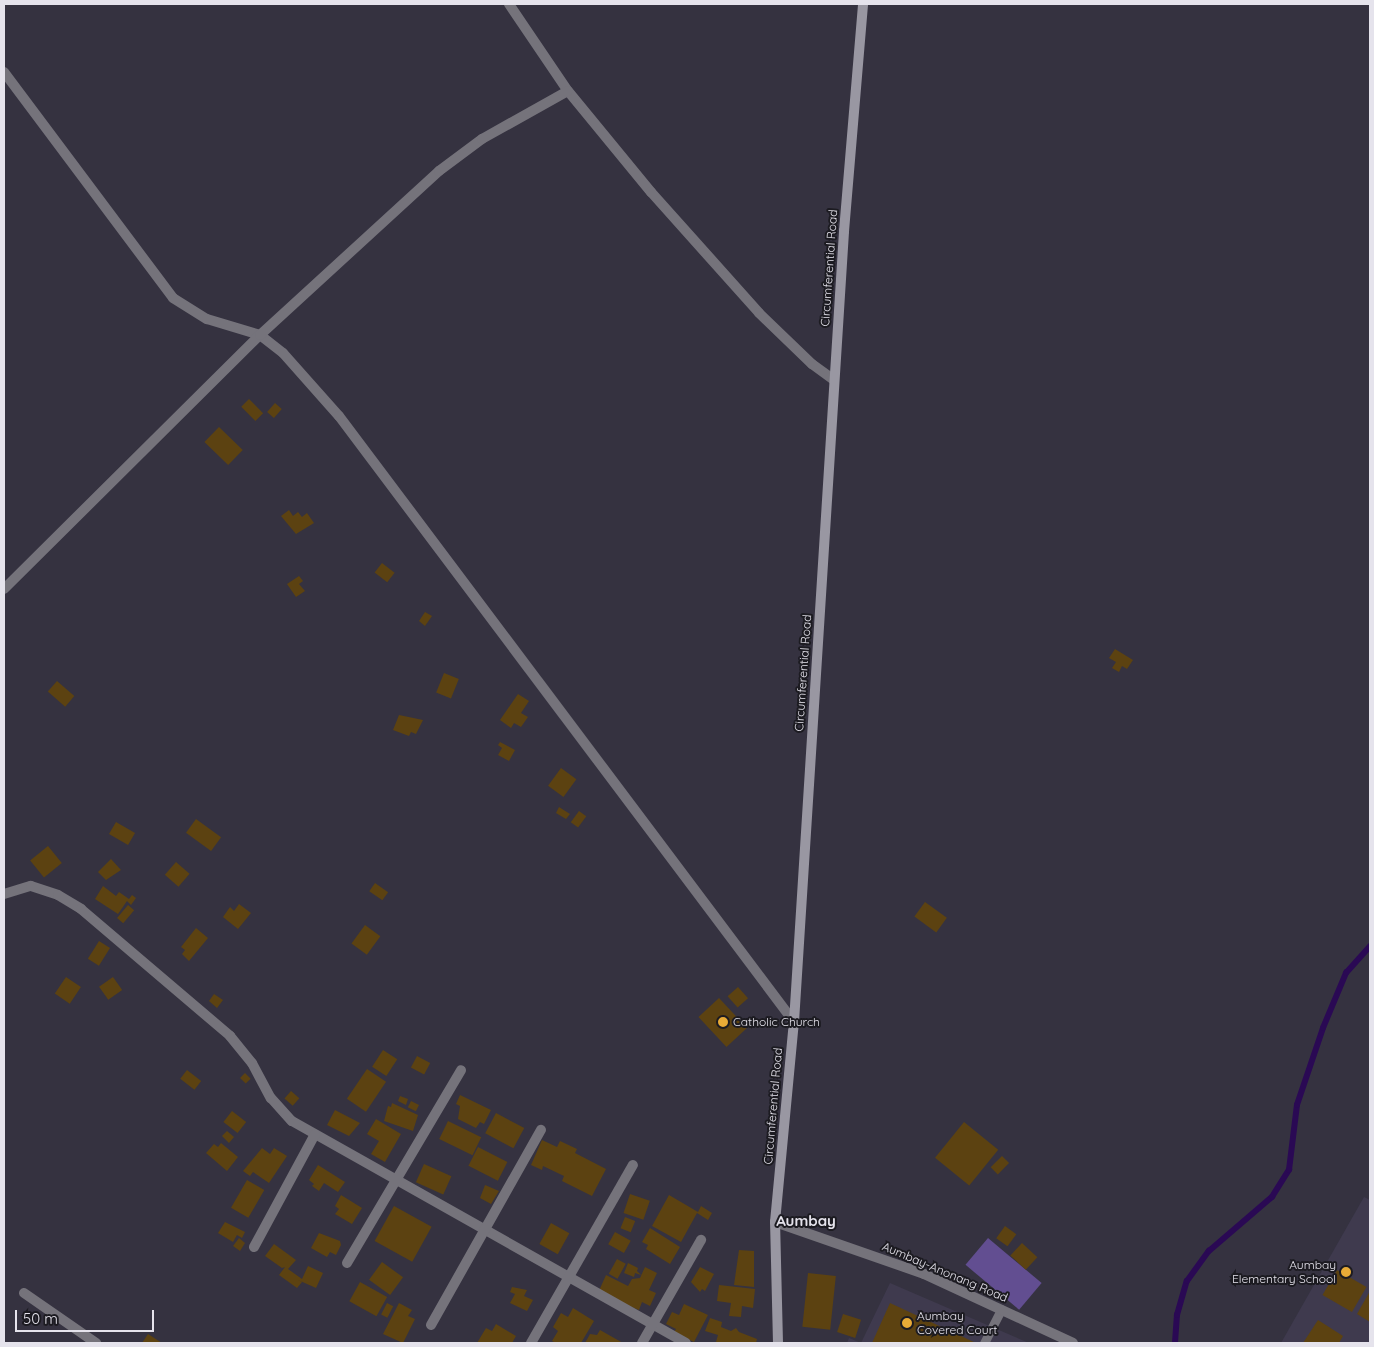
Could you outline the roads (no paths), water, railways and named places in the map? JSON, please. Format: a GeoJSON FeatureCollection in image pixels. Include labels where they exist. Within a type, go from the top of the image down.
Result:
{"type":"FeatureCollection","features":[{"type":"Feature","properties":{"kind":"main road","name":"Circumferential Road"},"geometry":{"type":"LineString","coordinates":[[778,1343],[775,1222],[794,1022],[834,380],[863,4]]}},
{"type":"Feature","properties":{"kind":"street"},"geometry":{"type":"LineString","coordinates":[[509,4],[568,91],[651,192],[759,313],[812,364],[834,380]]}},
{"type":"Feature","properties":{"kind":"street"},"geometry":{"type":"LineString","coordinates":[[4,72],[173,298],[208,319],[260,335],[283,352],[339,416],[794,1022]]}},
{"type":"Feature","properties":{"kind":"street"},"geometry":{"type":"LineString","coordinates":[[4,589],[260,335],[439,171],[482,139],[568,91]]}},
{"type":"Feature","properties":{"kind":"street"},"geometry":{"type":"LineString","coordinates":[[4,894],[31,886],[58,895],[81,909],[230,1036],[252,1063],[281,1110],[315,1134],[397,1179],[568,1280],[686,1343]]}},
{"type":"Feature","properties":{"kind":"street"},"geometry":{"type":"LineString","coordinates":[[346,1263],[461,1070]]}},
{"type":"Feature","properties":{"kind":"street"},"geometry":{"type":"LineString","coordinates":[[431,1325],[541,1130]]}},
{"type":"Feature","properties":{"kind":"street"},"geometry":{"type":"LineString","coordinates":[[254,1247],[315,1134]]}},
{"type":"Feature","properties":{"kind":"street"},"geometry":{"type":"LineString","coordinates":[[531,1343],[633,1165]]}},
{"type":"Feature","properties":{"kind":"street","name":"Aumbay-Anonang Road"},"geometry":{"type":"LineString","coordinates":[[775,1222],[924,1274],[1073,1343]]}},
{"type":"Feature","properties":{"kind":"street"},"geometry":{"type":"LineString","coordinates":[[642,1343],[701,1240]]}},
{"type":"Feature","properties":{"kind":"street"},"geometry":{"type":"LineString","coordinates":[[24,1294],[96,1343]]}},
{"type":"Feature","properties":{"kind":"lane"},"geometry":{"type":"LineString","coordinates":[[984,1343],[1001,1309]]}},
{"type":"Feature","properties":{"kind":"waterway"},"geometry":{"type":"LineString","coordinates":[[1175,1343],[1177,1315],[1187,1281],[1209,1251],[1272,1197],[1289,1170],[1297,1105],[1323,1028],[1346,973],[1370,946]]}},
{"type":"Feature","properties":{"kind":"place","name":"Catholic Church"},"geometry":{"type":"Point","coordinates":[723,1022]}},
{"type":"Feature","properties":{"kind":"place","name":"Aumbay Elementary School"},"geometry":{"type":"Point","coordinates":[1346,1272]}},
{"type":"Feature","properties":{"kind":"place","name":"Aumbay Covered Court"},"geometry":{"type":"Point","coordinates":[907,1323]}},
{"type":"Feature","properties":{"kind":"district","name":"Aumbay"},"geometry":{"type":"Point","coordinates":[806,1221]}}]}
